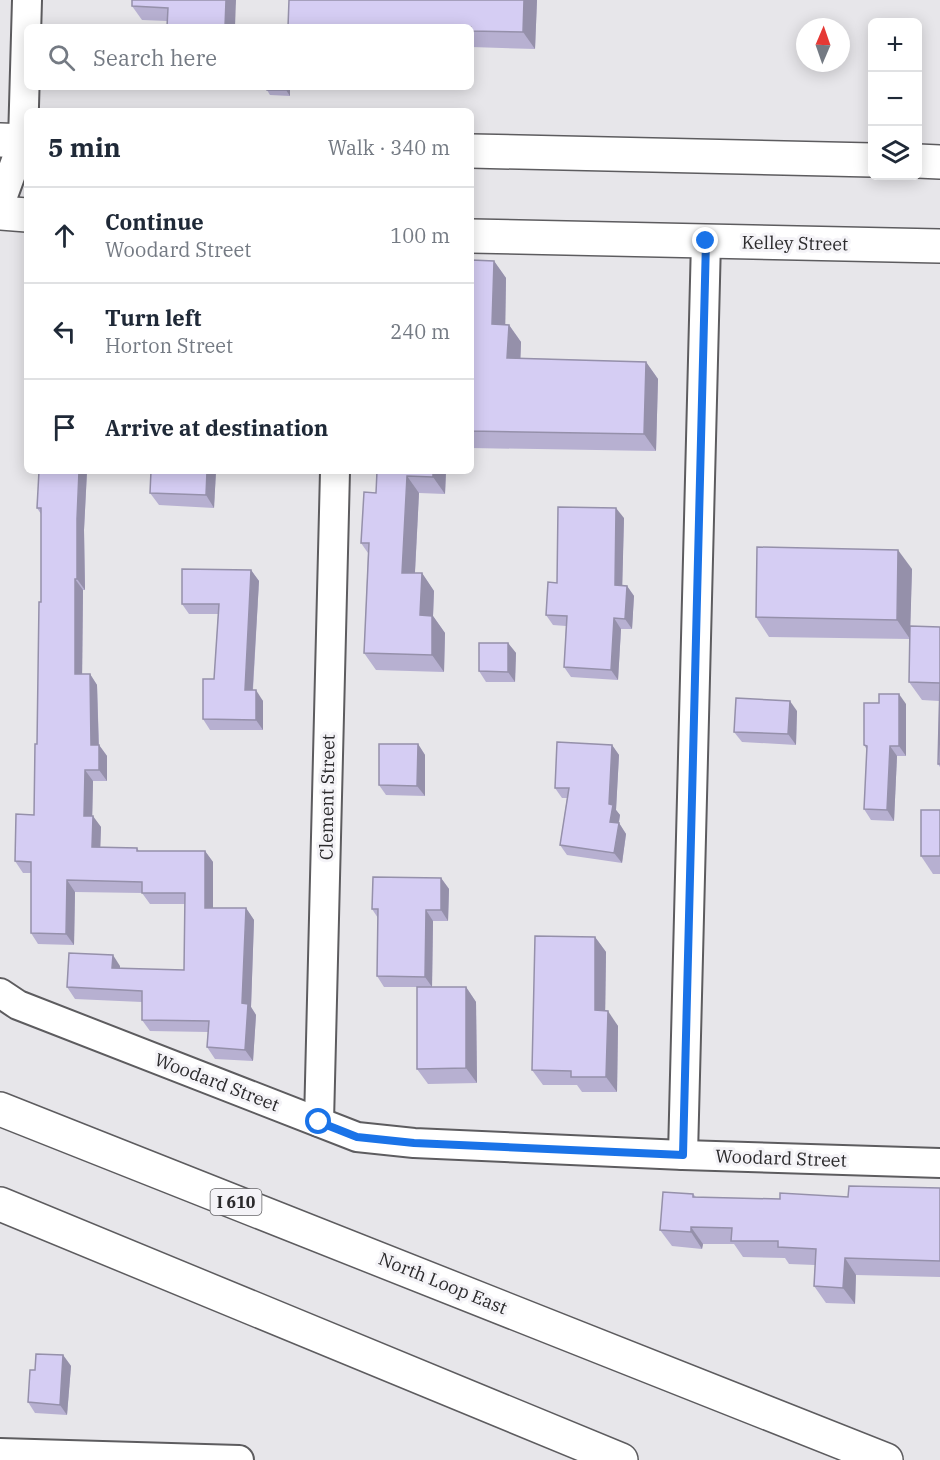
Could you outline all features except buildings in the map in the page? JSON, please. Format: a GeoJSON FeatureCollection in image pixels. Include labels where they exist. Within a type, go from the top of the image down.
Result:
{"type":"FeatureCollection","features":[{"type":"Feature","properties":{"kind":"main road"},"geometry":{"type":"LineString","coordinates":[[474,151],[868,160]]}},
{"type":"Feature","properties":{"kind":"main road"},"geometry":{"type":"LineString","coordinates":[[922,162],[940,162]]}},
{"type":"Feature","properties":{"kind":"main road"},"geometry":{"type":"LineString","coordinates":[[0,213],[24,215]]}},
{"type":"Feature","properties":{"kind":"main road","name":"Kelley Street"},"geometry":{"type":"LineString","coordinates":[[474,236],[940,246]]}},
{"type":"Feature","properties":{"kind":"main road","name":"North Loop East"},"geometry":{"type":"LineString","coordinates":[[0,1108],[886,1460]]}},
{"type":"Feature","properties":{"kind":"main road"},"geometry":{"type":"LineString","coordinates":[[0,1204],[621,1460]]}},
{"type":"Feature","properties":{"kind":"street"},"geometry":{"type":"LineString","coordinates":[[25,24],[27,0]]}},
{"type":"Feature","properties":{"kind":"street"},"geometry":{"type":"LineString","coordinates":[[0,204],[17,140],[24,42]]}},
{"type":"Feature","properties":{"kind":"street"},"geometry":{"type":"LineString","coordinates":[[683,1155],[706,241]]}},
{"type":"Feature","properties":{"kind":"street","name":"Clement Street"},"geometry":{"type":"LineString","coordinates":[[319,1122],[334,474]]}},
{"type":"Feature","properties":{"kind":"street","name":"Woodard Street"},"geometry":{"type":"LineString","coordinates":[[0,993],[18,1005],[357,1137],[414,1143],[683,1155],[940,1163]]}},
{"type":"Feature","properties":{"kind":"street"},"geometry":{"type":"LineString","coordinates":[[0,1453],[239,1460]]}},
{"type":"Feature","properties":{"kind":"route"},"geometry":{"type":"LineString","coordinates":[[319,1122],[357,1137],[414,1143],[683,1155],[706,241]]}}]}
